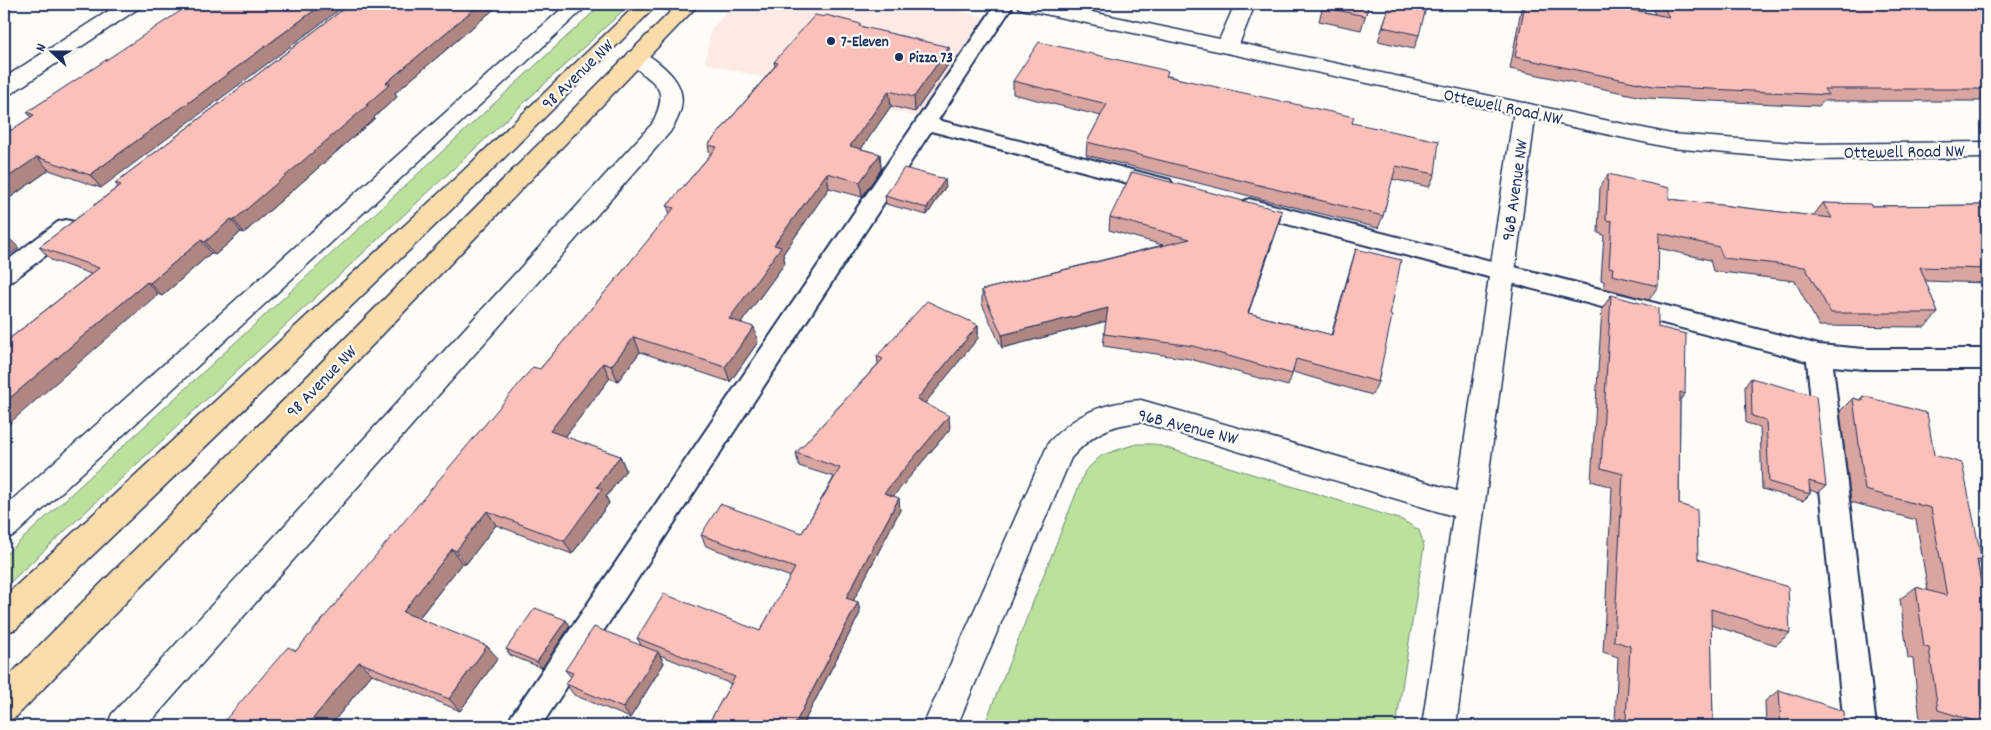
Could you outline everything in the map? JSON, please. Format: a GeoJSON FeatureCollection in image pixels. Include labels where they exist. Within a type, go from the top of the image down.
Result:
{"type":"FeatureCollection","features":[{"type":"Feature","properties":{"kind":"main road","name":"98 Avenue NW"},"geometry":{"type":"LineString","coordinates":[[4,618],[470,178],[648,4]]}},
{"type":"Feature","properties":{"kind":"main road","name":"98 Avenue NW"},"geometry":{"type":"LineString","coordinates":[[4,705],[689,4]]}},
{"type":"Feature","properties":{"kind":"street"},"geometry":{"type":"LineString","coordinates":[[4,88],[132,4]]}},
{"type":"Feature","properties":{"kind":"street"},"geometry":{"type":"LineString","coordinates":[[4,526],[578,4]]}},
{"type":"Feature","properties":{"kind":"street","name":"Ottewell Road NW"},"geometry":{"type":"LineString","coordinates":[[1026,4],[1671,141],[1807,152],[1987,150]]}},
{"type":"Feature","properties":{"kind":"street"},"geometry":{"type":"LineString","coordinates":[[1226,47],[1245,4]]}},
{"type":"Feature","properties":{"kind":"street","name":"98 Avenue NW"},"geometry":{"type":"LineString","coordinates":[[124,726],[662,127],[669,115],[673,101],[671,89],[663,77],[637,57]]}},
{"type":"Feature","properties":{"kind":"street","name":"96B Avenue NW"},"geometry":{"type":"LineString","coordinates":[[1439,726],[1525,110]]}},
{"type":"Feature","properties":{"kind":"street","name":"96B Avenue NW"},"geometry":{"type":"LineString","coordinates":[[940,726],[1059,451],[1075,434],[1097,419],[1120,412],[1141,411],[1470,508]]}},
{"type":"Feature","properties":{"kind":"lane"},"geometry":{"type":"LineString","coordinates":[[523,726],[1004,4]]}},
{"type":"Feature","properties":{"kind":"lane"},"geometry":{"type":"LineString","coordinates":[[925,123],[1185,190]]}},
{"type":"Feature","properties":{"kind":"lane"},"geometry":{"type":"LineString","coordinates":[[1233,203],[1819,355],[1864,359],[1987,359]]}},
{"type":"Feature","properties":{"kind":"lane"},"geometry":{"type":"LineString","coordinates":[[4,275],[83,215]]}},
{"type":"Feature","properties":{"kind":"lane"},"geometry":{"type":"LineString","coordinates":[[1819,355],[1860,726]]}},
{"type":"Feature","properties":{"kind":"shaded area"},"geometry":{"type":"Polygon","coordinates":[[[735,4],[927,4],[984,17],[917,117],[705,63],[711,29],[735,4]]]}},
{"type":"Feature","properties":{"kind":"green space"},"geometry":{"type":"Polygon","coordinates":[[[602,4],[630,4],[4,588],[4,556],[602,4]]]}},
{"type":"Feature","properties":{"kind":"green space"},"geometry":{"type":"Polygon","coordinates":[[[1136,444],[1154,444],[1402,520],[1419,530],[1424,546],[1396,726],[984,726],[1085,471],[1102,455],[1136,444]]]}},
{"type":"Feature","properties":{"kind":"building"},"geometry":{"type":"Polygon","coordinates":[[[194,4],[323,4],[90,175],[37,157],[4,180],[4,135],[34,115],[27,112],[188,6],[190,7],[194,4]]]}},
{"type":"Feature","properties":{"kind":"building"},"geometry":{"type":"Polygon","coordinates":[[[350,4],[480,4],[386,83],[390,84],[366,105],[368,105],[234,220],[231,219],[205,242],[201,240],[150,283],[147,282],[4,403],[4,336],[9,339],[99,268],[39,247],[121,185],[115,183],[350,4]]]}},
{"type":"Feature","properties":{"kind":"building"},"geometry":{"type":"Polygon","coordinates":[[[1324,4],[1369,4],[1365,16],[1322,7],[1324,4]]]}},
{"type":"Feature","properties":{"kind":"building"},"geometry":{"type":"Polygon","coordinates":[[[1390,4],[1427,4],[1419,35],[1383,27],[1390,4]]]}},
{"type":"Feature","properties":{"kind":"building"},"geometry":{"type":"Polygon","coordinates":[[[1525,4],[1602,4],[1669,17],[1662,4],[1987,4],[1987,89],[1824,89],[1828,95],[1653,86],[1515,57],[1525,4]]]}},
{"type":"Feature","properties":{"kind":"building"},"geometry":{"type":"Polygon","coordinates":[[[815,15],[824,17],[826,15],[861,24],[859,26],[949,47],[914,97],[889,91],[850,146],[880,154],[860,182],[827,173],[774,245],[781,247],[729,319],[754,327],[725,367],[634,337],[611,366],[603,363],[550,431],[620,456],[597,487],[602,489],[564,541],[487,511],[456,551],[452,549],[403,612],[487,646],[449,699],[359,662],[307,726],[220,726],[288,647],[296,651],[533,367],[540,369],[618,277],[674,208],[667,206],[717,147],[708,145],[778,63],[774,62],[815,15]]]}},
{"type":"Feature","properties":{"kind":"building"},"geometry":{"type":"Polygon","coordinates":[[[1039,42],[1168,71],[1166,76],[1354,117],[1352,123],[1439,141],[1435,174],[1396,166],[1383,216],[1087,142],[1107,104],[1013,81],[1039,42]]]}},
{"type":"Feature","properties":{"kind":"building"},"geometry":{"type":"Polygon","coordinates":[[[904,168],[945,179],[927,208],[885,196],[904,168]]]}},
{"type":"Feature","properties":{"kind":"building"},"geometry":{"type":"Polygon","coordinates":[[[1132,172],[1282,211],[1248,313],[1332,335],[1356,249],[1401,260],[1390,315],[1392,316],[1378,382],[1296,359],[1292,374],[1193,346],[1104,334],[1108,308],[1002,335],[982,290],[1190,239],[1110,217],[1132,172]]]}},
{"type":"Feature","properties":{"kind":"building"},"geometry":{"type":"Polygon","coordinates":[[[1608,174],[1669,188],[1669,199],[1832,218],[1823,203],[1870,204],[1871,206],[1987,205],[1987,269],[1920,267],[1938,313],[1831,313],[1805,267],[1723,258],[1719,247],[1659,233],[1658,286],[1612,275],[1613,268],[1609,267],[1612,221],[1606,220],[1608,174]]]}},
{"type":"Feature","properties":{"kind":"building"},"geometry":{"type":"Polygon","coordinates":[[[1611,295],[1658,308],[1658,327],[1686,334],[1685,394],[1680,392],[1679,504],[1697,510],[1698,559],[1788,587],[1790,633],[1711,609],[1713,726],[1618,726],[1619,718],[1626,721],[1630,646],[1614,641],[1623,474],[1601,468],[1611,295]]]}},
{"type":"Feature","properties":{"kind":"building"},"geometry":{"type":"Polygon","coordinates":[[[927,301],[978,325],[917,399],[949,416],[884,493],[899,498],[846,598],[858,602],[794,726],[707,726],[735,677],[637,638],[664,594],[760,631],[795,568],[701,535],[720,504],[802,533],[840,468],[796,453],[883,359],[877,356],[927,301]]]}},
{"type":"Feature","properties":{"kind":"building"},"geometry":{"type":"Polygon","coordinates":[[[1751,378],[1816,396],[1826,486],[1809,481],[1810,494],[1769,482],[1766,420],[1752,416],[1751,378]]]}},
{"type":"Feature","properties":{"kind":"building"},"geometry":{"type":"Polygon","coordinates":[[[1863,396],[1927,413],[1934,455],[1962,463],[1982,561],[1977,560],[1987,617],[1987,725],[1938,710],[1929,648],[1924,647],[1916,587],[1947,596],[1931,508],[1865,490],[1853,398],[1863,401],[1863,396]]]}},
{"type":"Feature","properties":{"kind":"building"},"geometry":{"type":"Polygon","coordinates":[[[535,608],[566,620],[537,662],[506,649],[535,608]]]}},
{"type":"Feature","properties":{"kind":"building"},"geometry":{"type":"Polygon","coordinates":[[[594,627],[658,652],[623,708],[566,684],[573,673],[565,670],[594,627]]]}},
{"type":"Feature","properties":{"kind":"building"},"geometry":{"type":"Polygon","coordinates":[[[1779,690],[1844,711],[1845,726],[1781,726],[1779,690]]]}},
{"type":"Feature","properties":{"kind":"place","name":"7-Eleven"},"geometry":{"type":"Point","coordinates":[831,41]}},
{"type":"Feature","properties":{"kind":"place","name":"Pizza 73"},"geometry":{"type":"Point","coordinates":[899,57]}}]}
